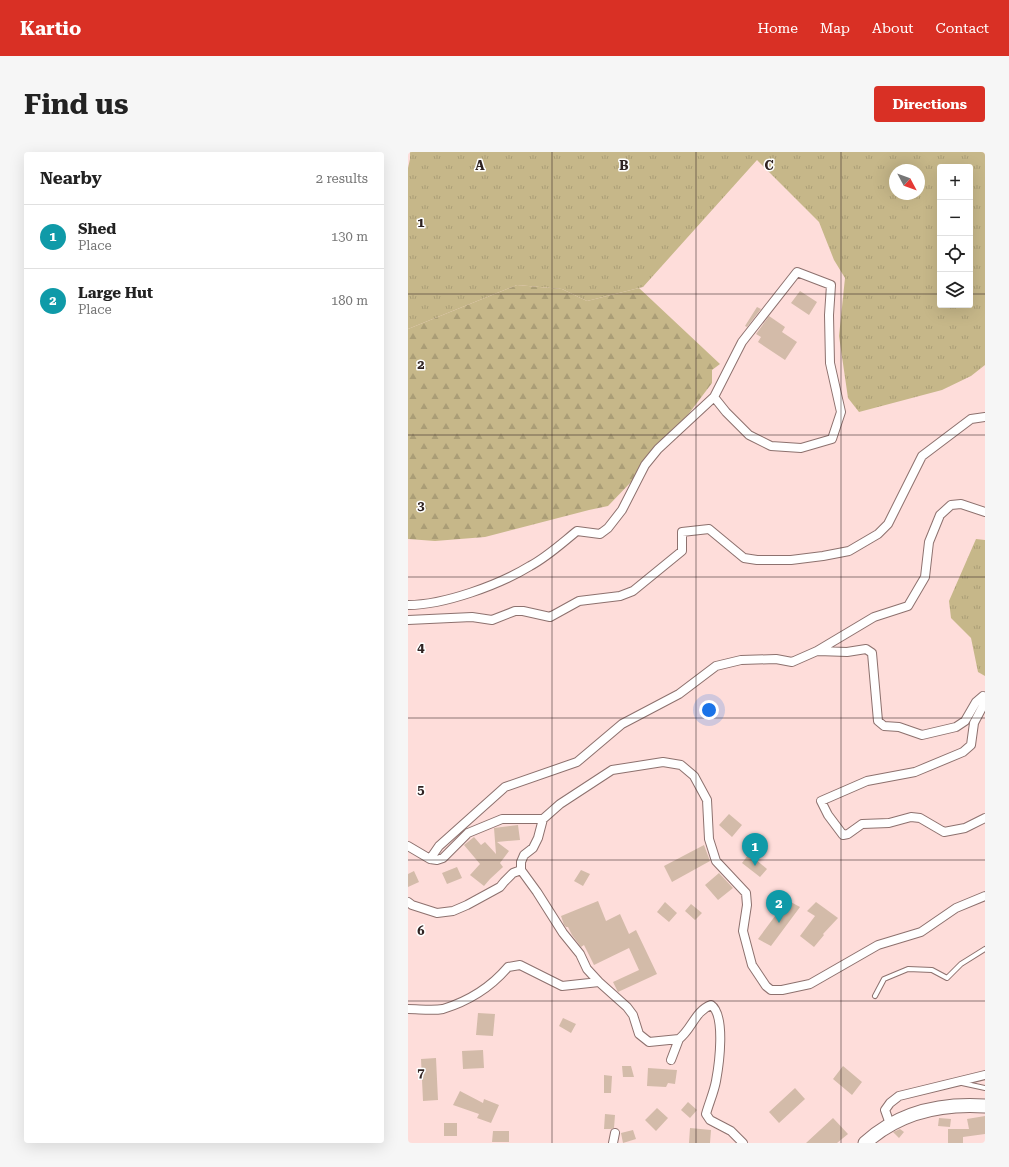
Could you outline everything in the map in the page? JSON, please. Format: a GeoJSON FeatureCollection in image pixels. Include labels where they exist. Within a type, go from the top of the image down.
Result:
{"type":"FeatureCollection","features":[{"type":"Feature","properties":{"kind":"highway"},"geometry":{"type":"LineString","coordinates":[[865,1143],[876,1133],[890,1124],[909,1116],[945,1106],[985,1106]]}},
{"type":"Feature","properties":{"kind":"street"},"geometry":{"type":"LineString","coordinates":[[408,605],[421,605],[452,598],[498,583],[532,566],[577,531],[600,534],[608,528],[622,510],[645,465],[658,449],[714,397],[742,342],[797,272],[831,286],[828,315],[830,363],[841,412],[832,439],[802,448],[771,446],[749,435],[726,412],[714,397]]}},
{"type":"Feature","properties":{"kind":"street"},"geometry":{"type":"LineString","coordinates":[[408,620],[472,617],[492,620],[515,611],[523,611],[550,617],[579,601],[620,596],[633,591],[682,551],[682,532],[709,529],[744,558],[757,560],[791,560],[849,551],[878,534],[888,524],[922,456],[971,419],[985,417]]}},
{"type":"Feature","properties":{"kind":"street"},"geometry":{"type":"LineString","coordinates":[[430,859],[439,846],[505,787],[576,762],[622,724],[679,694],[716,666],[741,660],[776,659],[792,662],[817,650],[874,616],[908,606],[925,577],[929,542],[940,515],[951,505],[961,504],[985,512]]}},
{"type":"Feature","properties":{"kind":"street"},"geometry":{"type":"LineString","coordinates":[[817,650],[847,652],[866,649],[872,653],[878,721],[884,726],[899,727],[922,735],[944,731],[956,727],[966,720],[976,702],[983,696],[985,702],[974,723],[970,745],[963,752],[915,772],[867,781],[822,800],[828,815],[843,835],[848,834],[862,824],[889,823],[911,817],[920,818],[944,832],[965,828],[985,818]]}},
{"type":"Feature","properties":{"kind":"street"},"geometry":{"type":"LineString","coordinates":[[680,1039],[649,1042],[639,1034],[633,1015],[628,1007],[599,982],[587,969],[580,954],[563,933],[538,892],[521,870],[521,862],[524,856],[533,848],[544,819],[560,804],[612,770],[663,762],[681,765],[694,776],[707,800],[708,839],[716,861],[746,892],[747,905],[743,931],[752,965],[766,986],[772,990],[782,990],[810,984],[878,945],[922,932],[956,908],[985,896]]}},
{"type":"Feature","properties":{"kind":"street"},"geometry":{"type":"LineString","coordinates":[[408,846],[430,859],[437,860],[443,858],[468,833],[502,819],[544,819]]}},
{"type":"Feature","properties":{"kind":"street"},"geometry":{"type":"LineString","coordinates":[[408,902],[412,905],[437,913],[453,911],[500,887],[513,874],[521,870]]}},
{"type":"Feature","properties":{"kind":"street"},"geometry":{"type":"LineString","coordinates":[[408,1009],[442,1009],[476,995],[499,977],[508,967],[520,965],[562,986],[599,982]]}},
{"type":"Feature","properties":{"kind":"street"},"geometry":{"type":"LineString","coordinates":[[671,1060],[680,1039],[685,1034],[698,1013],[710,1005],[714,1008],[720,1027],[720,1054],[716,1081],[706,1114],[710,1120],[731,1131],[743,1143]]}},
{"type":"Feature","properties":{"kind":"street"},"geometry":{"type":"LineString","coordinates":[[890,1124],[885,1110],[890,1103],[899,1096],[985,1075]]}},
{"type":"Feature","properties":{"kind":"street"},"geometry":{"type":"LineString","coordinates":[[613,1143],[615,1133]]}},
{"type":"Feature","properties":{"kind":"lane"},"geometry":{"type":"LineString","coordinates":[[875,996],[884,979],[908,969],[932,970],[947,978],[961,964],[985,949]]}},
{"type":"Feature","properties":{"kind":"lane"},"geometry":{"type":"LineString","coordinates":[[959,1082],[985,1088]]}},
{"type":"Feature","properties":{"kind":"green space"},"geometry":{"type":"Polygon","coordinates":[[[410,152],[985,152],[985,365],[971,376],[942,390],[859,412],[848,398],[839,336],[845,278],[834,260],[819,222],[757,160],[643,287],[587,301],[562,289],[517,285],[408,329],[408,168],[410,152]]]}},
{"type":"Feature","properties":{"kind":"green space"},"geometry":{"type":"Polygon","coordinates":[[[517,285],[562,289],[587,301],[639,288],[720,364],[712,370],[712,383],[659,453],[608,506],[485,537],[435,541],[408,539],[408,329],[517,285]]]}},
{"type":"Feature","properties":{"kind":"green space"},"geometry":{"type":"Polygon","coordinates":[[[976,539],[985,540],[985,676],[978,672],[971,638],[951,618],[949,601],[976,539]]]}},
{"type":"Feature","properties":{"kind":"building"},"geometry":{"type":"Polygon","coordinates":[[[800,291],[817,302],[809,315],[791,303],[800,291]]]}},
{"type":"Feature","properties":{"kind":"building"},"geometry":{"type":"Polygon","coordinates":[[[757,307],[761,309],[747,327],[745,326],[757,307]]]}},
{"type":"Feature","properties":{"kind":"building"},"geometry":{"type":"Polygon","coordinates":[[[769,316],[785,327],[782,332],[797,342],[785,360],[758,342],[761,337],[756,334],[769,316]]]}},
{"type":"Feature","properties":{"kind":"building"},"geometry":{"type":"Polygon","coordinates":[[[729,814],[742,825],[732,837],[719,825],[729,814]]]}},
{"type":"Feature","properties":{"kind":"building"},"geometry":{"type":"Polygon","coordinates":[[[518,825],[520,840],[497,842],[509,851],[500,863],[503,867],[484,886],[470,875],[480,864],[464,845],[474,837],[481,845],[485,842],[496,854],[494,828],[518,825]]]}},
{"type":"Feature","properties":{"kind":"building"},"geometry":{"type":"Polygon","coordinates":[[[704,845],[710,861],[672,882],[664,866],[704,845]]]}},
{"type":"Feature","properties":{"kind":"building"},"geometry":{"type":"Polygon","coordinates":[[[749,854],[767,869],[760,877],[742,863],[749,854]]]}},
{"type":"Feature","properties":{"kind":"building"},"geometry":{"type":"Polygon","coordinates":[[[457,867],[462,878],[447,884],[442,873],[457,867]]]}},
{"type":"Feature","properties":{"kind":"building"},"geometry":{"type":"Polygon","coordinates":[[[581,870],[590,874],[583,886],[574,881],[581,870]]]}},
{"type":"Feature","properties":{"kind":"building"},"geometry":{"type":"Polygon","coordinates":[[[414,871],[419,882],[408,887],[408,874],[414,871]]]}},
{"type":"Feature","properties":{"kind":"building"},"geometry":{"type":"Polygon","coordinates":[[[719,873],[733,888],[718,900],[705,885],[719,873]]]}},
{"type":"Feature","properties":{"kind":"building"},"geometry":{"type":"Polygon","coordinates":[[[787,900],[800,907],[771,946],[758,939],[787,900]]]}},
{"type":"Feature","properties":{"kind":"building"},"geometry":{"type":"Polygon","coordinates":[[[598,901],[606,921],[620,914],[629,934],[636,930],[657,974],[618,992],[613,982],[639,970],[629,948],[594,965],[584,945],[581,947],[568,927],[564,925],[561,916],[598,901]]]}},
{"type":"Feature","properties":{"kind":"building"},"geometry":{"type":"Polygon","coordinates":[[[665,902],[677,913],[669,922],[657,912],[665,902]]]}},
{"type":"Feature","properties":{"kind":"building"},"geometry":{"type":"Polygon","coordinates":[[[816,902],[838,918],[823,934],[824,935],[814,947],[800,936],[815,916],[807,911],[816,902]]]}},
{"type":"Feature","properties":{"kind":"building"},"geometry":{"type":"Polygon","coordinates":[[[691,904],[702,913],[695,920],[685,911],[691,904]]]}},
{"type":"Feature","properties":{"kind":"building"},"geometry":{"type":"Polygon","coordinates":[[[478,1013],[495,1014],[493,1036],[476,1035],[478,1013]]]}},
{"type":"Feature","properties":{"kind":"building"},"geometry":{"type":"Polygon","coordinates":[[[563,1018],[576,1024],[571,1033],[559,1026],[563,1018]]]}},
{"type":"Feature","properties":{"kind":"building"},"geometry":{"type":"Polygon","coordinates":[[[483,1050],[484,1068],[463,1069],[462,1051],[483,1050]]]}},
{"type":"Feature","properties":{"kind":"building"},"geometry":{"type":"Polygon","coordinates":[[[436,1058],[438,1100],[423,1101],[421,1059],[436,1058]]]}},
{"type":"Feature","properties":{"kind":"building"},"geometry":{"type":"Polygon","coordinates":[[[622,1066],[631,1066],[634,1077],[623,1077],[622,1066]]]}},
{"type":"Feature","properties":{"kind":"building"},"geometry":{"type":"Polygon","coordinates":[[[843,1066],[862,1082],[852,1095],[833,1079],[843,1066]]]}},
{"type":"Feature","properties":{"kind":"building"},"geometry":{"type":"Polygon","coordinates":[[[648,1068],[677,1070],[675,1084],[668,1083],[666,1087],[647,1086],[648,1068]]]}},
{"type":"Feature","properties":{"kind":"building"},"geometry":{"type":"Polygon","coordinates":[[[604,1075],[612,1076],[611,1093],[604,1093],[604,1075]]]}},
{"type":"Feature","properties":{"kind":"building"},"geometry":{"type":"Polygon","coordinates":[[[795,1088],[805,1099],[779,1123],[769,1112],[795,1088]]]}},
{"type":"Feature","properties":{"kind":"building"},"geometry":{"type":"Polygon","coordinates":[[[460,1091],[483,1103],[484,1099],[499,1105],[491,1123],[477,1118],[479,1114],[453,1105],[460,1091]]]}},
{"type":"Feature","properties":{"kind":"building"},"geometry":{"type":"Polygon","coordinates":[[[688,1102],[697,1110],[690,1118],[681,1110],[688,1102]]]}},
{"type":"Feature","properties":{"kind":"building"},"geometry":{"type":"Polygon","coordinates":[[[657,1108],[668,1118],[656,1131],[645,1120],[657,1108]]]}},
{"type":"Feature","properties":{"kind":"building"},"geometry":{"type":"Polygon","coordinates":[[[605,1114],[615,1115],[614,1128],[604,1129],[605,1114]]]}},
{"type":"Feature","properties":{"kind":"building"},"geometry":{"type":"Polygon","coordinates":[[[985,1116],[985,1134],[963,1137],[963,1143],[948,1143],[948,1129],[969,1129],[967,1119],[985,1116]]]}},
{"type":"Feature","properties":{"kind":"building"},"geometry":{"type":"Polygon","coordinates":[[[833,1118],[848,1134],[837,1143],[806,1143],[833,1118]]]}},
{"type":"Feature","properties":{"kind":"building"},"geometry":{"type":"Polygon","coordinates":[[[939,1118],[951,1119],[950,1127],[938,1126],[939,1118]]]}},
{"type":"Feature","properties":{"kind":"building"},"geometry":{"type":"Polygon","coordinates":[[[444,1123],[457,1123],[457,1136],[444,1136],[444,1123]]]}},
{"type":"Feature","properties":{"kind":"building"},"geometry":{"type":"Polygon","coordinates":[[[690,1128],[711,1130],[710,1143],[689,1143],[690,1128]]]}},
{"type":"Feature","properties":{"kind":"building"},"geometry":{"type":"Polygon","coordinates":[[[900,1129],[904,1132],[899,1138],[893,1132],[900,1129]]]}},
{"type":"Feature","properties":{"kind":"building"},"geometry":{"type":"Polygon","coordinates":[[[633,1130],[636,1139],[623,1143],[621,1133],[633,1130]]]}},
{"type":"Feature","properties":{"kind":"building"},"geometry":{"type":"Polygon","coordinates":[[[493,1131],[509,1131],[509,1142],[492,1142],[493,1131]]]}},
{"type":"Feature","properties":{"kind":"place","name":"Shed"},"geometry":{"type":"Point","coordinates":[755,866]}},
{"type":"Feature","properties":{"kind":"place","name":"Large Hut"},"geometry":{"type":"Point","coordinates":[779,923]}}]}
